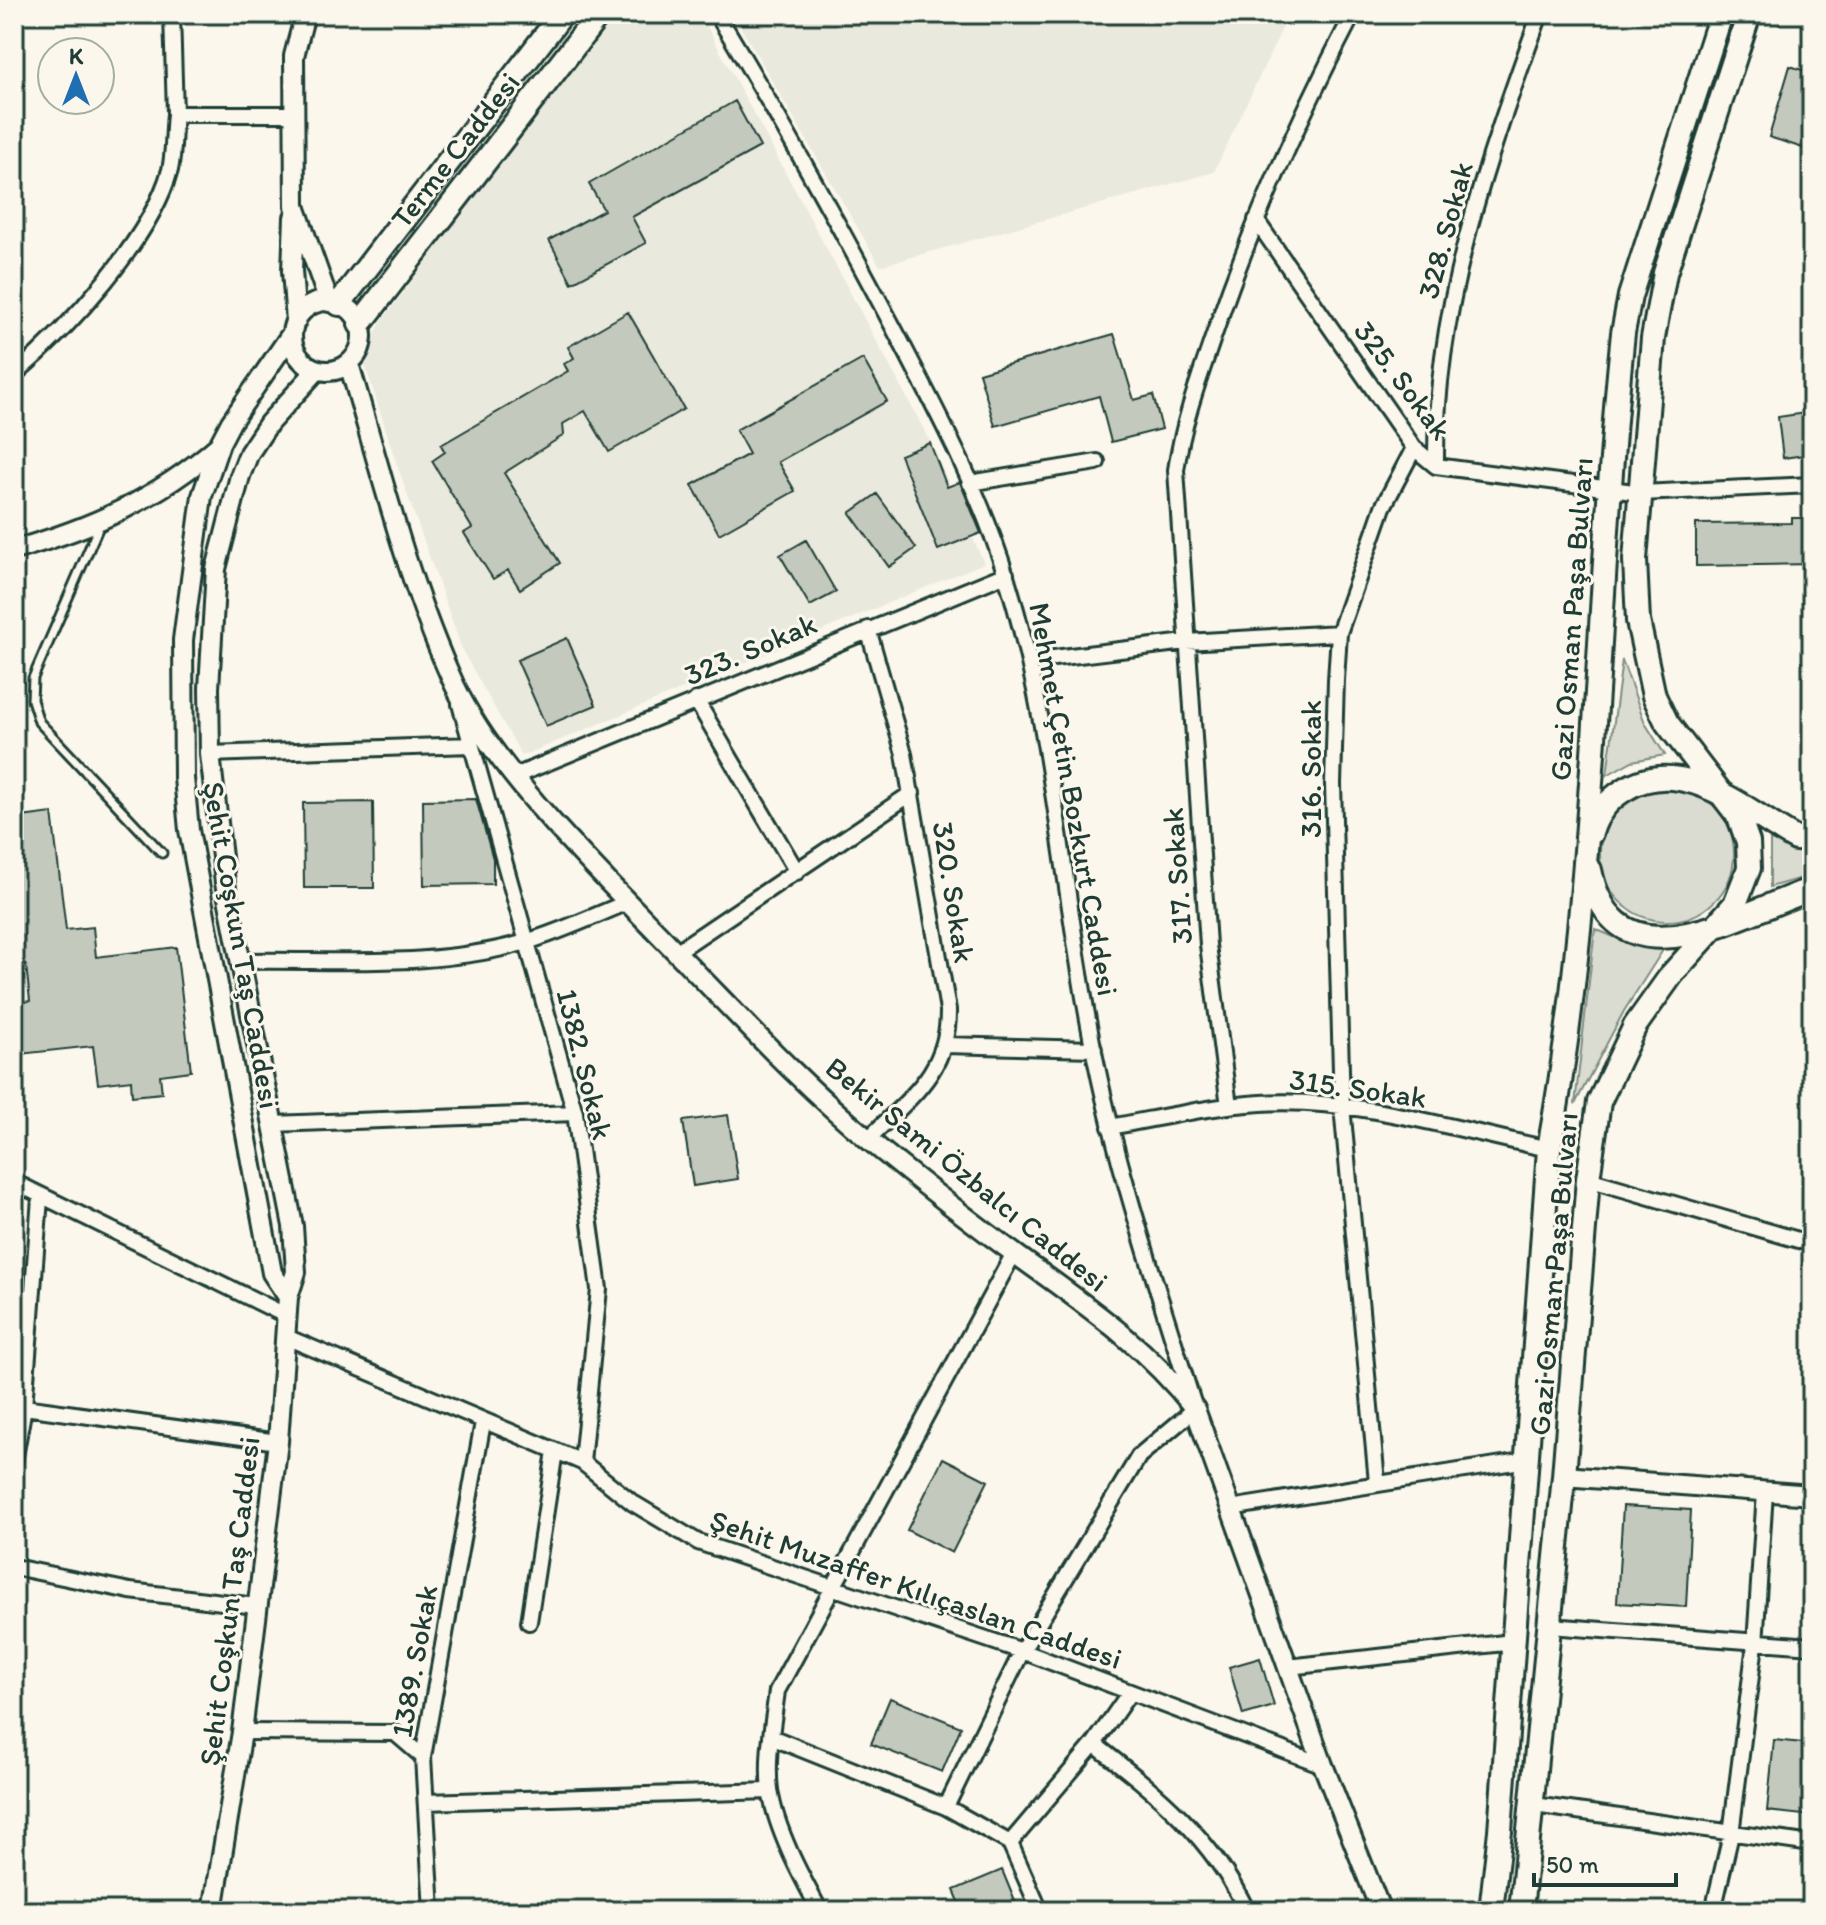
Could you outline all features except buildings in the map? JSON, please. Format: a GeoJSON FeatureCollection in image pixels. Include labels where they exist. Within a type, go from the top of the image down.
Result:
{"type":"FeatureCollection","features":[{"type":"Feature","properties":{"kind":"main road","name":"Terme Caddesi"},"geometry":{"type":"LineString","coordinates":[[334,303],[562,14]]}},
{"type":"Feature","properties":{"kind":"main road","name":"Terme Caddesi"},"geometry":{"type":"LineString","coordinates":[[360,324],[599,14]]}},
{"type":"Feature","properties":{"kind":"main road","name":"Gazi Osman Paşa Bulvarı"},"geometry":{"type":"LineString","coordinates":[[1491,1911],[1549,1149],[1569,1038],[1586,852],[1621,348],[1630,296],[1721,14]]}},
{"type":"Feature","properties":{"kind":"main road","name":"Gazi Osman Paşa Bulvarı"},"geometry":{"type":"LineString","coordinates":[[1521,1911],[1534,1805],[1588,1179],[1599,1102],[1612,1068],[1656,995],[1735,904],[1749,868],[1744,829],[1667,723],[1654,696],[1644,658],[1635,560],[1653,338],[1665,273],[1749,14]]}},
{"type":"Feature","properties":{"kind":"main road"},"geometry":{"type":"LineString","coordinates":[[1812,840],[1796,839],[1688,779],[1663,777],[1639,782],[1618,794],[1601,812],[1586,852],[1595,894],[1610,915],[1630,929],[1667,939],[1693,935],[1801,893],[1812,893]]}},
{"type":"Feature","properties":{"kind":"street"},"geometry":{"type":"LineString","coordinates":[[14,375],[75,316],[146,222],[170,168],[175,114],[172,14]]}},
{"type":"Feature","properties":{"kind":"street"},"geometry":{"type":"LineString","coordinates":[[294,327],[309,306],[334,303],[347,308],[360,324],[361,346],[349,364],[328,371],[317,370],[298,356],[294,327],[292,271],[295,206],[292,114],[294,56],[305,14]]}},
{"type":"Feature","properties":{"kind":"street","name":"Mehmet Çetin Bozkurt Caddesi"},"geometry":{"type":"LineString","coordinates":[[717,14],[849,244],[970,483],[1006,574],[1029,661],[1094,1049],[1110,1127],[1195,1409]]}},
{"type":"Feature","properties":{"kind":"street","name":"317. Sokak"},"geometry":{"type":"LineString","coordinates":[[1229,1106],[1208,945],[1176,470],[1183,426],[1256,220],[1310,97],[1353,14]]}},
{"type":"Feature","properties":{"kind":"street","name":"328. Sokak"},"geometry":{"type":"LineString","coordinates":[[1436,466],[1439,379],[1453,283],[1502,119],[1540,14]]}},
{"type":"Feature","properties":{"kind":"street"},"geometry":{"type":"LineString","coordinates":[[175,114],[292,114]]}},
{"type":"Feature","properties":{"kind":"street"},"geometry":{"type":"LineString","coordinates":[[295,206],[334,303]]}},
{"type":"Feature","properties":{"kind":"street","name":"325. Sokak"},"geometry":{"type":"LineString","coordinates":[[1256,220],[1414,448],[1436,466],[1641,493],[1812,485]]}},
{"type":"Feature","properties":{"kind":"street","name":"Şehit Coşkun Taş Caddesi"},"geometry":{"type":"LineString","coordinates":[[288,1297],[272,1273],[202,910],[186,802],[183,666],[187,600],[202,496],[220,443],[231,422],[294,327]]}},
{"type":"Feature","properties":{"kind":"street","name":"Bekir Sami Özbalcı Caddesi"},"geometry":{"type":"LineString","coordinates":[[349,364],[390,504],[456,688],[515,776],[628,902],[775,1055],[868,1139],[1014,1253],[1129,1337],[1166,1372],[1195,1409],[1323,1765],[1381,1911]]}},
{"type":"Feature","properties":{"kind":"street","name":"Şehit Coşkun Taş Caddesi"},"geometry":{"type":"LineString","coordinates":[[213,1911],[242,1732],[278,1442],[288,1297],[296,1272],[293,1226],[225,883],[210,754],[215,584],[230,510],[249,453],[269,423],[317,370]]}},
{"type":"Feature","properties":{"kind":"street"},"geometry":{"type":"LineString","coordinates":[[14,550],[101,522],[163,489],[220,443]]}},
{"type":"Feature","properties":{"kind":"street","name":"316. Sokak"},"geometry":{"type":"LineString","coordinates":[[1377,1482],[1342,1106],[1333,784],[1339,633],[1383,507],[1414,448]]}},
{"type":"Feature","properties":{"kind":"street"},"geometry":{"type":"LineString","coordinates":[[970,483],[1097,462]]}},
{"type":"Feature","properties":{"kind":"street","name":"323. Sokak"},"geometry":{"type":"LineString","coordinates":[[515,776],[1006,574]]}},
{"type":"Feature","properties":{"kind":"street","name":"320. Sokak"},"geometry":{"type":"LineString","coordinates":[[868,629],[912,793],[948,1010],[941,1061],[868,1139]]}},
{"type":"Feature","properties":{"kind":"street"},"geometry":{"type":"LineString","coordinates":[[1029,661],[1186,642],[1339,633]]}},
{"type":"Feature","properties":{"kind":"street","name":"1382. Sokak"},"geometry":{"type":"LineString","coordinates":[[456,688],[575,1113],[599,1289],[582,1462]]}},
{"type":"Feature","properties":{"kind":"street"},"geometry":{"type":"LineString","coordinates":[[696,700],[797,872]]}},
{"type":"Feature","properties":{"kind":"street"},"geometry":{"type":"LineString","coordinates":[[210,754],[471,745]]}},
{"type":"Feature","properties":{"kind":"street"},"geometry":{"type":"LineString","coordinates":[[676,952],[912,793]]}},
{"type":"Feature","properties":{"kind":"street"},"geometry":{"type":"LineString","coordinates":[[240,961],[429,959],[526,942],[628,902]]}},
{"type":"Feature","properties":{"kind":"street"},"geometry":{"type":"LineString","coordinates":[[945,1045],[1094,1049]]}},
{"type":"Feature","properties":{"kind":"street","name":"315. Sokak"},"geometry":{"type":"LineString","coordinates":[[1110,1127],[1262,1103],[1342,1106],[1549,1149]]}},
{"type":"Feature","properties":{"kind":"street"},"geometry":{"type":"LineString","coordinates":[[272,1124],[575,1113]]}},
{"type":"Feature","properties":{"kind":"street"},"geometry":{"type":"LineString","coordinates":[[1588,1179],[1812,1244]]}},
{"type":"Feature","properties":{"kind":"street"},"geometry":{"type":"LineString","coordinates":[[14,1182],[40,1198],[287,1316]]}},
{"type":"Feature","properties":{"kind":"street"},"geometry":{"type":"LineString","coordinates":[[14,1462],[40,1198]]}},
{"type":"Feature","properties":{"kind":"street"},"geometry":{"type":"LineString","coordinates":[[820,1911],[788,1843],[770,1791],[771,1737],[777,1691],[1014,1253]]}},
{"type":"Feature","properties":{"kind":"street","name":"Şehit Muzaffer Kılıçaslan Caddesi"},"geometry":{"type":"LineString","coordinates":[[286,1337],[582,1462],[633,1503],[698,1542],[784,1574],[832,1586],[1022,1651],[1323,1765]]}},
{"type":"Feature","properties":{"kind":"street"},"geometry":{"type":"LineString","coordinates":[[19,1404],[278,1442]]}},
{"type":"Feature","properties":{"kind":"street"},"geometry":{"type":"LineString","coordinates":[[946,1807],[1022,1651],[1139,1456],[1195,1409]]}},
{"type":"Feature","properties":{"kind":"street","name":"1389. Sokak"},"geometry":{"type":"LineString","coordinates":[[432,1911],[423,1757],[483,1422]]}},
{"type":"Feature","properties":{"kind":"street"},"geometry":{"type":"LineString","coordinates":[[529,1622],[555,1451]]}},
{"type":"Feature","properties":{"kind":"street"},"geometry":{"type":"LineString","coordinates":[[1230,1508],[1527,1460]]}},
{"type":"Feature","properties":{"kind":"street"},"geometry":{"type":"LineString","coordinates":[[1564,1476],[1812,1495]]}},
{"type":"Feature","properties":{"kind":"street"},"geometry":{"type":"LineString","coordinates":[[1713,1911],[1731,1834],[1755,1644],[1765,1492]]}},
{"type":"Feature","properties":{"kind":"street"},"geometry":{"type":"LineString","coordinates":[[14,1567],[130,1591],[256,1606]]}},
{"type":"Feature","properties":{"kind":"street"},"geometry":{"type":"LineString","coordinates":[[1550,1626],[1812,1646]]}},
{"type":"Feature","properties":{"kind":"street"},"geometry":{"type":"LineString","coordinates":[[1288,1667],[1513,1642]]}},
{"type":"Feature","properties":{"kind":"street"},"geometry":{"type":"LineString","coordinates":[[1010,1843],[1094,1744],[1130,1692]]}},
{"type":"Feature","properties":{"kind":"street"},"geometry":{"type":"LineString","coordinates":[[242,1732],[395,1733],[423,1757]]}},
{"type":"Feature","properties":{"kind":"street"},"geometry":{"type":"LineString","coordinates":[[771,1737],[946,1807],[1010,1843],[1040,1911]]}},
{"type":"Feature","properties":{"kind":"street"},"geometry":{"type":"LineString","coordinates":[[1094,1744],[1169,1803],[1232,1879],[1247,1911]]}},
{"type":"Feature","properties":{"kind":"street"},"geometry":{"type":"LineString","coordinates":[[426,1802],[770,1791]]}},
{"type":"Feature","properties":{"kind":"street"},"geometry":{"type":"LineString","coordinates":[[1534,1805],[1812,1844]]}},
{"type":"Feature","properties":{"kind":"lane"},"geometry":{"type":"LineString","coordinates":[[101,522],[33,678],[32,700],[39,722],[162,853]]}},
{"type":"Feature","properties":{"kind":"shaded area"},"geometry":{"type":"Polygon","coordinates":[[[614,14],[700,14],[926,433],[984,563],[522,756],[463,652],[362,355],[384,318],[614,14]]]}},
{"type":"Feature","properties":{"kind":"shaded area"},"geometry":{"type":"Polygon","coordinates":[[[733,14],[1289,14],[1214,172],[880,266],[733,14]]]}},
{"type":"Feature","properties":{"kind":"shaded area"},"geometry":{"type":"Polygon","coordinates":[[[1622,660],[1645,723],[1665,755],[1632,761],[1607,775],[1622,660]]]}},
{"type":"Feature","properties":{"kind":"shaded area"},"geometry":{"type":"Polygon","coordinates":[[[1667,787],[1693,792],[1715,806],[1729,828],[1734,854],[1729,880],[1715,902],[1693,916],[1667,921],[1641,916],[1619,902],[1605,880],[1600,854],[1605,828],[1619,806],[1641,792],[1667,787]]]}},
{"type":"Feature","properties":{"kind":"shaded area"},"geometry":{"type":"Polygon","coordinates":[[[1770,840],[1812,852],[1812,875],[1770,887],[1770,840]]]}},
{"type":"Feature","properties":{"kind":"shaded area"},"geometry":{"type":"Polygon","coordinates":[[[1595,929],[1621,940],[1663,950],[1624,1011],[1575,1104],[1595,929]]]}}]}
